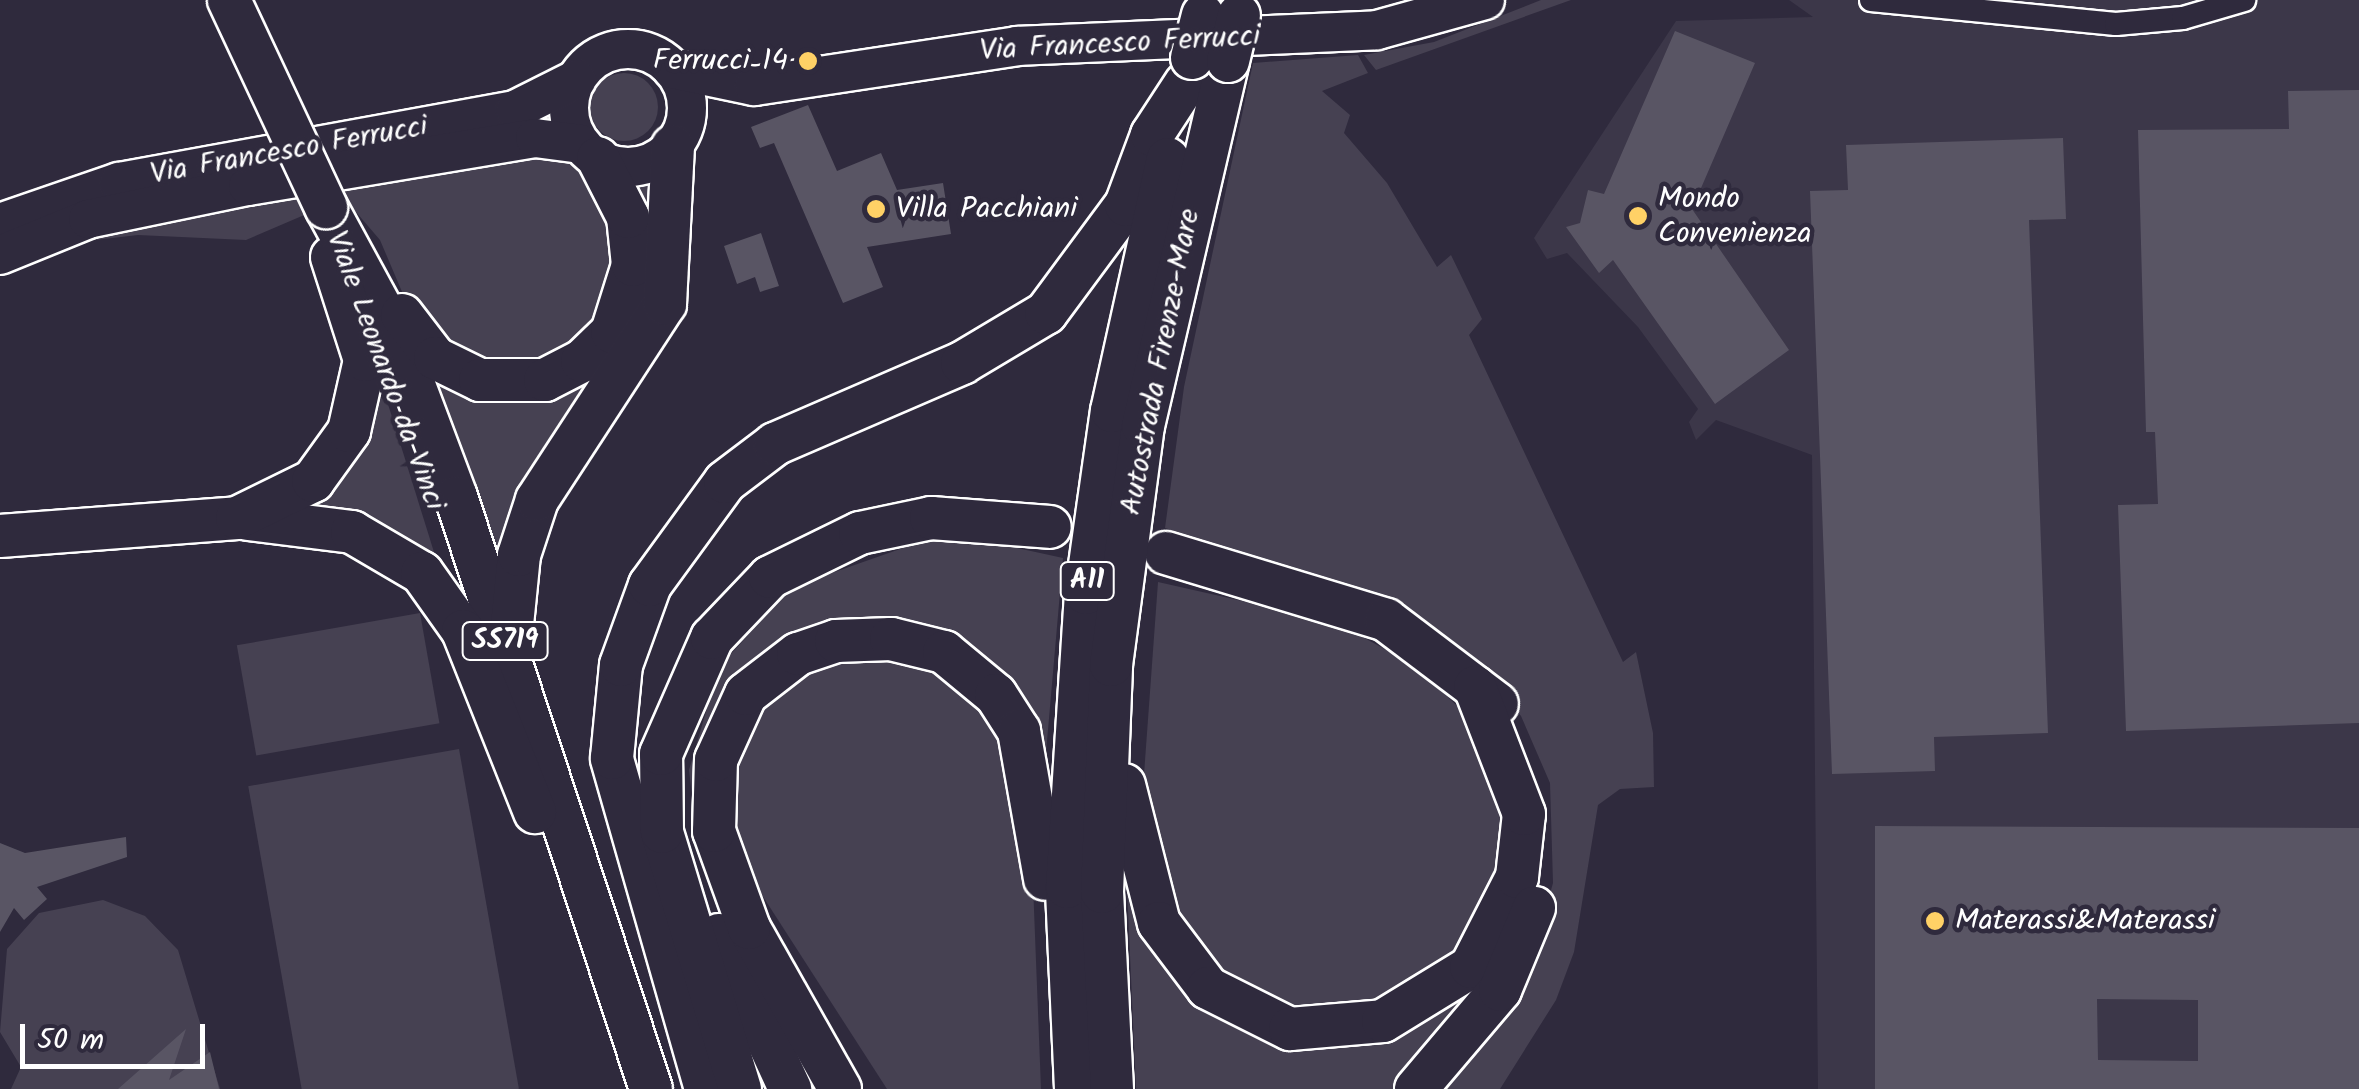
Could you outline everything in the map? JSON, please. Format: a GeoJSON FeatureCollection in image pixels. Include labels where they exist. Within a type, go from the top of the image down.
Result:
{"type":"FeatureCollection","features":[{"type":"Feature","properties":{"kind":"highway","name":"SS719"},"geometry":{"type":"LineString","coordinates":[[229,0],[326,207]]}},
{"type":"Feature","properties":{"kind":"highway","name":"Autostrada Firenze-Mare"},"geometry":{"type":"LineString","coordinates":[[1076,1089],[1070,990],[1070,775],[1098,496],[1202,67],[1222,8]]}},
{"type":"Feature","properties":{"kind":"highway"},"geometry":{"type":"LineString","coordinates":[[706,1089],[612,758],[621,665],[650,586],[725,482],[775,444],[962,362],[1046,313],[1126,205],[1152,135],[1202,67]]}},
{"type":"Feature","properties":{"kind":"highway","name":"Autostrada Firenze-Mare"},"geometry":{"type":"LineString","coordinates":[[1112,1089],[1102,892],[1111,666],[1143,426],[1202,67]]}},
{"type":"Feature","properties":{"kind":"highway"},"geometry":{"type":"LineString","coordinates":[[510,656],[518,555],[538,500],[665,304],[679,136]]}},
{"type":"Feature","properties":{"kind":"highway"},"geometry":{"type":"LineString","coordinates":[[326,207],[371,256],[435,358],[480,380],[545,380],[605,339],[630,284],[628,217],[590,151]]}},
{"type":"Feature","properties":{"kind":"highway"},"geometry":{"type":"LineString","coordinates":[[238,518],[282,503],[328,468],[360,397],[365,360],[334,272],[326,207]]}},
{"type":"Feature","properties":{"kind":"highway","name":"Viale Leonardo da Vinci"},"geometry":{"type":"LineString","coordinates":[[326,207],[394,332],[510,656],[651,1089]]}},
{"type":"Feature","properties":{"kind":"highway","name":"Viale Leonardo da Vinci"},"geometry":{"type":"LineString","coordinates":[[326,207],[380,340],[625,1089]]}},
{"type":"Feature","properties":{"kind":"highway"},"geometry":{"type":"LineString","coordinates":[[0,536],[238,518],[352,532],[422,572],[463,631],[535,812]]}},
{"type":"Feature","properties":{"kind":"highway"},"geometry":{"type":"LineString","coordinates":[[740,1089],[662,832],[660,754],[687,686],[747,597],[835,542],[931,518],[1050,528]]}},
{"type":"Feature","properties":{"kind":"highway"},"geometry":{"type":"LineString","coordinates":[[1166,553],[1386,620],[1475,687],[1509,719],[1528,756],[1541,808],[1542,878],[1500,990],[1416,1089]]}},
{"type":"Feature","properties":{"kind":"highway"},"geometry":{"type":"LineString","coordinates":[[840,1089],[749,928],[712,813],[726,726],[746,694],[798,654],[855,639],[909,642],[944,652],[996,694],[1023,745],[1046,930],[1070,990]]}},
{"type":"Feature","properties":{"kind":"highway"},"geometry":{"type":"LineString","coordinates":[[1111,666],[1128,818],[1159,922],[1208,988],[1251,1017],[1309,1032],[1417,1008],[1471,967],[1500,924],[1524,814],[1475,687]]}},
{"type":"Feature","properties":{"kind":"highway"},"geometry":{"type":"LineString","coordinates":[[687,686],[682,827],[716,930],[790,1089]]}},
{"type":"Feature","properties":{"kind":"main road","name":"Via Francesco Ferrucci"},"geometry":{"type":"LineString","coordinates":[[0,223],[119,182],[515,110],[624,49],[672,69],[754,86],[1018,46],[1377,30],[1485,0]]}},
{"type":"Feature","properties":{"kind":"main road"},"geometry":{"type":"LineString","coordinates":[[672,69],[683,88],[679,136]]}},
{"type":"Feature","properties":{"kind":"main road"},"geometry":{"type":"LineString","coordinates":[[577,78],[570,112],[590,151]]}},
{"type":"Feature","properties":{"kind":"main road","name":"Via Francesco Ferrucci"},"geometry":{"type":"LineString","coordinates":[[0,255],[88,218],[248,186],[535,138],[590,151],[630,167],[754,86]]}},
{"type":"Feature","properties":{"kind":"street"},"geometry":{"type":"LineString","coordinates":[[1871,0],[2167,11],[2244,0]]}},
{"type":"Feature","properties":{"kind":"shaded area"},"geometry":{"type":"Polygon","coordinates":[[[1541,0],[1571,0],[1376,70],[1364,55],[1434,42],[1541,0]]]}},
{"type":"Feature","properties":{"kind":"shaded area"},"geometry":{"type":"Polygon","coordinates":[[[1789,0],[2359,0],[2359,1089],[1818,1089],[1812,455],[1716,420],[1696,440],[1689,422],[1698,409],[1638,327],[1567,253],[1547,259],[1534,238],[1676,21],[1813,17],[1789,0]]]}},
{"type":"Feature","properties":{"kind":"shaded area"},"geometry":{"type":"Polygon","coordinates":[[[1358,55],[1368,73],[1322,91],[1350,115],[1344,133],[1387,183],[1437,267],[1451,255],[1482,319],[1469,335],[1623,662],[1636,652],[1653,733],[1654,787],[1620,789],[1598,805],[1574,952],[1556,1000],[1500,1089],[1433,1089],[1544,915],[1553,883],[1550,783],[1521,716],[1480,665],[1425,623],[1335,580],[1165,528],[1184,387],[1253,63],[1358,55]]]}},
{"type":"Feature","properties":{"kind":"shaded area"},"geometry":{"type":"Polygon","coordinates":[[[624,73],[637,75],[648,83],[656,94],[656,120],[648,131],[637,139],[624,141],[611,139],[600,131],[592,120],[590,107],[592,94],[600,83],[611,75],[624,73]]]}},
{"type":"Feature","properties":{"kind":"shaded area"},"geometry":{"type":"Polygon","coordinates":[[[569,153],[604,189],[621,280],[575,351],[492,372],[414,320],[380,240],[344,198],[246,240],[138,235],[35,247],[342,178],[569,153]]]}},
{"type":"Feature","properties":{"kind":"shaded area"},"geometry":{"type":"Polygon","coordinates":[[[666,171],[665,259],[501,567],[424,378],[597,364],[626,187],[666,171]]]}},
{"type":"Feature","properties":{"kind":"shaded area"},"geometry":{"type":"Polygon","coordinates":[[[379,397],[387,401],[438,565],[303,503],[379,397]]]}},
{"type":"Feature","properties":{"kind":"shaded area"},"geometry":{"type":"Polygon","coordinates":[[[920,542],[989,542],[1063,558],[1045,764],[969,655],[766,661],[709,861],[700,863],[689,770],[719,667],[792,587],[920,542]]]}},
{"type":"Feature","properties":{"kind":"shaded area"},"geometry":{"type":"Polygon","coordinates":[[[1158,582],[1335,622],[1414,665],[1471,719],[1505,780],[1497,904],[1419,996],[1288,1015],[1190,950],[1142,802],[1158,582]]]}},
{"type":"Feature","properties":{"kind":"shaded area"},"geometry":{"type":"Polygon","coordinates":[[[420,613],[439,723],[256,756],[237,645],[420,613]]]}},
{"type":"Feature","properties":{"kind":"shaded area"},"geometry":{"type":"Polygon","coordinates":[[[916,657],[993,712],[1033,884],[1041,1089],[887,1089],[731,847],[739,725],[819,659],[916,657]]]}},
{"type":"Feature","properties":{"kind":"shaded area"},"geometry":{"type":"Polygon","coordinates":[[[459,749],[519,1089],[302,1089],[248,786],[459,749]]]}},
{"type":"Feature","properties":{"kind":"shaded area"},"geometry":{"type":"Polygon","coordinates":[[[1127,888],[1294,1042],[1510,938],[1402,1089],[1136,1089],[1127,888]]]}},
{"type":"Feature","properties":{"kind":"shaded area"},"geometry":{"type":"Polygon","coordinates":[[[103,900],[145,916],[178,950],[220,1089],[11,1089],[21,1067],[0,1032],[7,949],[39,913],[103,900]]]}},
{"type":"Feature","properties":{"kind":"building","name":"Mondo Convenienza"},"geometry":{"type":"Polygon","coordinates":[[[1675,31],[1755,63],[1692,209],[1789,350],[1715,404],[1613,260],[1599,273],[1566,227],[1580,223],[1588,190],[1604,194],[1675,31]]]}},
{"type":"Feature","properties":{"kind":"building"},"geometry":{"type":"Polygon","coordinates":[[[2359,90],[2359,723],[2126,731],[2118,505],[2158,504],[2155,432],[2146,432],[2138,130],[2289,129],[2288,91],[2359,90]]]}},
{"type":"Feature","properties":{"kind":"building","name":"Villa Pacchiani"},"geometry":{"type":"Polygon","coordinates":[[[808,105],[837,171],[881,153],[897,190],[943,183],[951,234],[867,247],[883,287],[843,303],[774,143],[760,148],[751,127],[808,105]]]}},
{"type":"Feature","properties":{"kind":"building"},"geometry":{"type":"Polygon","coordinates":[[[2063,138],[2066,219],[2029,220],[2048,733],[1934,737],[1935,771],[1832,774],[1810,191],[1848,190],[1846,145],[2063,138]]]}},
{"type":"Feature","properties":{"kind":"building"},"geometry":{"type":"Polygon","coordinates":[[[761,233],[779,286],[760,292],[755,277],[737,284],[724,246],[761,233]]]}},
{"type":"Feature","properties":{"kind":"building"},"geometry":{"type":"Polygon","coordinates":[[[1875,826],[2359,828],[2359,1089],[1875,1089],[1875,826]],[[2097,999],[2098,1060],[2198,1061],[2198,1000],[2097,999]]]}},
{"type":"Feature","properties":{"kind":"building"},"geometry":{"type":"Polygon","coordinates":[[[126,837],[127,857],[37,887],[47,899],[24,920],[14,908],[0,932],[0,843],[25,853],[126,837]]]}},
{"type":"Feature","properties":{"kind":"building"},"geometry":{"type":"Polygon","coordinates":[[[186,1029],[169,1080],[210,1052],[219,1089],[118,1089],[186,1029]]]}},
{"type":"Feature","properties":{"kind":"place","name":"Ferrucci 14"},"geometry":{"type":"Point","coordinates":[808,61]}},
{"type":"Feature","properties":{"kind":"place","name":"Villa Pacchiani"},"geometry":{"type":"Point","coordinates":[876,209]}},
{"type":"Feature","properties":{"kind":"place","name":"Mondo Convenienza"},"geometry":{"type":"Point","coordinates":[1638,216]}},
{"type":"Feature","properties":{"kind":"place","name":"Materassi&Materassi"},"geometry":{"type":"Point","coordinates":[1935,921]}}]}
